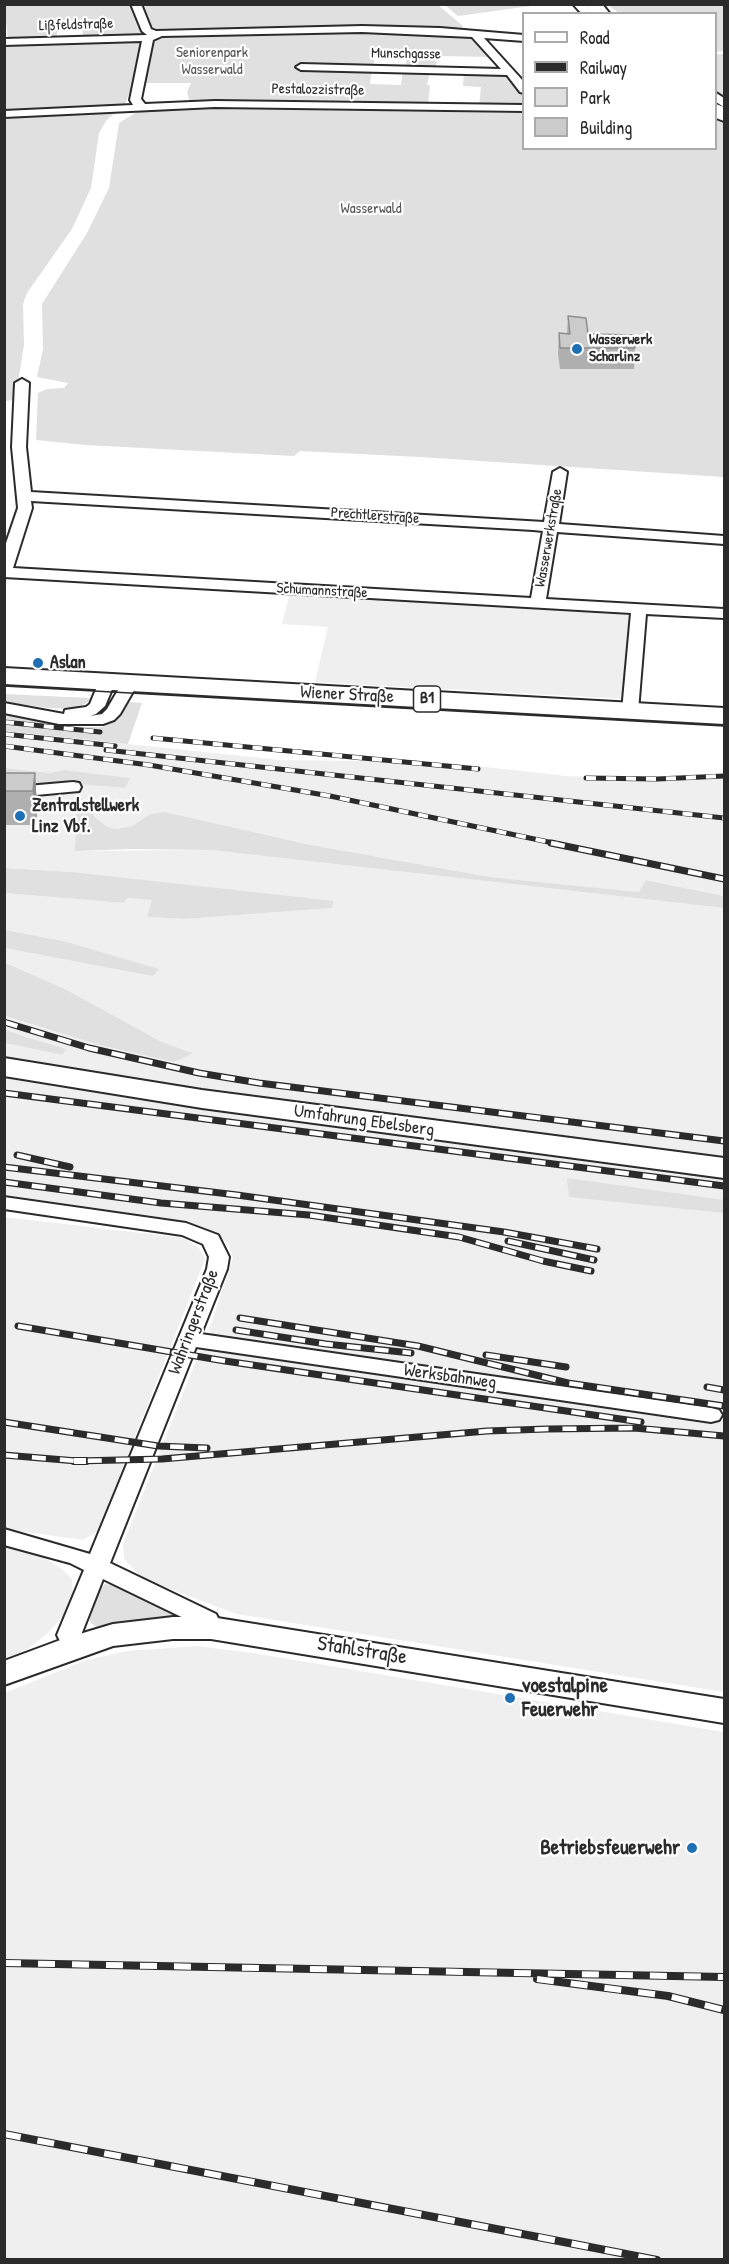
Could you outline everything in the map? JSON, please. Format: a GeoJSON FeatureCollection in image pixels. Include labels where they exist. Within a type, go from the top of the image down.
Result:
{"type":"FeatureCollection","features":[{"type":"Feature","properties":{"kind":"main road","name":"Wiener Straße"},"geometry":{"type":"LineString","coordinates":[[4,676],[724,716]]}},
{"type":"Feature","properties":{"kind":"main road","name":"Umfahrung Ebelsberg"},"geometry":{"type":"LineString","coordinates":[[4,1067],[202,1099],[724,1168]]}},
{"type":"Feature","properties":{"kind":"street"},"geometry":{"type":"LineString","coordinates":[[136,4],[151,36],[135,100],[141,106]]}},
{"type":"Feature","properties":{"kind":"street","name":"Lißfeldstraße"},"geometry":{"type":"LineString","coordinates":[[4,42],[151,36],[177,31],[312,29],[475,34],[522,38]]}},
{"type":"Feature","properties":{"kind":"street"},"geometry":{"type":"LineString","coordinates":[[475,34],[522,87]]}},
{"type":"Feature","properties":{"kind":"street","name":"Munschgasse"},"geometry":{"type":"LineString","coordinates":[[301,67],[510,72]]}},
{"type":"Feature","properties":{"kind":"street","name":"Pestalozzistraße"},"geometry":{"type":"LineString","coordinates":[[4,114],[141,106],[235,104],[522,108]]}},
{"type":"Feature","properties":{"kind":"street"},"geometry":{"type":"LineString","coordinates":[[5,572],[22,522],[26,496],[19,426],[22,383]]}},
{"type":"Feature","properties":{"kind":"street"},"geometry":{"type":"LineString","coordinates":[[4,465],[21,464]]}},
{"type":"Feature","properties":{"kind":"street","name":"Wasserwerkstraße"},"geometry":{"type":"LineString","coordinates":[[538,604],[560,472]]}},
{"type":"Feature","properties":{"kind":"street","name":"Prechtlerstraße"},"geometry":{"type":"LineString","coordinates":[[26,496],[724,540]]}},
{"type":"Feature","properties":{"kind":"street","name":"Schumannstraße"},"geometry":{"type":"LineString","coordinates":[[5,572],[724,614]]}},
{"type":"Feature","properties":{"kind":"street"},"geometry":{"type":"LineString","coordinates":[[630,711],[639,609]]}},
{"type":"Feature","properties":{"kind":"street"},"geometry":{"type":"LineString","coordinates":[[31,713],[90,711],[118,682]]}},
{"type":"Feature","properties":{"kind":"street"},"geometry":{"type":"LineString","coordinates":[[4,708],[87,722],[103,720],[114,711],[118,682]]}},
{"type":"Feature","properties":{"kind":"street"},"geometry":{"type":"LineString","coordinates":[[4,793],[73,787]]}},
{"type":"Feature","properties":{"kind":"street","name":"Wahringerstraße"},"geometry":{"type":"LineString","coordinates":[[4,1203],[186,1229],[211,1240],[219,1257],[217,1269],[69,1635],[74,1647]]}},
{"type":"Feature","properties":{"kind":"street","name":"Werksbahnweg"},"geometry":{"type":"LineString","coordinates":[[189,1339],[711,1415]]}},
{"type":"Feature","properties":{"kind":"street"},"geometry":{"type":"LineString","coordinates":[[4,1537],[48,1548],[96,1567],[208,1620],[211,1628]]}},
{"type":"Feature","properties":{"kind":"street","name":"Stahlstraße"},"geometry":{"type":"LineString","coordinates":[[4,1674],[74,1647],[113,1635],[141,1631],[211,1628],[260,1634],[724,1711]]}},
{"type":"Feature","properties":{"kind":"shaded area"},"geometry":{"type":"Polygon","coordinates":[[[290,593],[629,615],[632,616],[626,699],[315,682],[328,627],[282,624],[290,593]]]}},
{"type":"Feature","properties":{"kind":"shaded area"},"geometry":{"type":"Polygon","coordinates":[[[5,731],[280,760],[440,762],[567,776],[650,779],[724,774],[724,896],[647,880],[639,892],[490,877],[306,844],[165,812],[150,814],[132,826],[116,829],[106,826],[94,816],[77,792],[75,851],[211,850],[724,908],[724,1157],[194,1089],[5,1057],[5,1043],[61,1055],[29,1038],[5,1029],[4,1016],[99,1045],[174,1062],[192,1052],[160,1041],[65,989],[5,962],[5,948],[153,975],[158,969],[64,941],[5,930],[5,893],[124,903],[127,898],[153,900],[147,917],[185,919],[332,908],[334,902],[72,872],[5,868],[5,796],[77,784],[124,788],[63,770],[50,773],[5,768],[5,731]]]}},
{"type":"Feature","properties":{"kind":"shaded area"},"geometry":{"type":"Polygon","coordinates":[[[4,1078],[181,1106],[724,1178],[724,1692],[237,1614],[143,1579],[124,1559],[123,1544],[200,1351],[218,1348],[223,1338],[211,1334],[209,1330],[233,1258],[228,1244],[218,1235],[203,1227],[179,1220],[5,1195],[4,1078]]]}},
{"type":"Feature","properties":{"kind":"shaded area"},"geometry":{"type":"Polygon","coordinates":[[[4,1217],[184,1238],[199,1248],[205,1259],[98,1531],[83,1540],[5,1529],[4,1217]]]}},
{"type":"Feature","properties":{"kind":"shaded area"},"geometry":{"type":"Polygon","coordinates":[[[5,1545],[45,1558],[62,1569],[72,1579],[73,1595],[64,1615],[47,1634],[17,1657],[5,1662],[5,1545]]]}},
{"type":"Feature","properties":{"kind":"shaded area"},"geometry":{"type":"Polygon","coordinates":[[[197,1646],[253,1653],[724,1732],[724,2259],[5,2259],[5,1693],[86,1660],[127,1651],[197,1646]]]}},
{"type":"Feature","properties":{"kind":"green space"},"geometry":{"type":"Polygon","coordinates":[[[182,4],[438,5],[463,26],[455,30],[156,31],[151,30],[140,6],[182,4]]]}},
{"type":"Feature","properties":{"kind":"green space"},"geometry":{"type":"Polygon","coordinates":[[[4,5],[131,5],[142,25],[143,35],[83,38],[82,20],[57,20],[57,39],[8,40],[4,5]]]}},
{"type":"Feature","properties":{"kind":"green space"},"geometry":{"type":"Polygon","coordinates":[[[445,5],[538,5],[458,16],[445,5]]]}},
{"type":"Feature","properties":{"kind":"green space"},"geometry":{"type":"Polygon","coordinates":[[[608,5],[724,5],[724,51],[717,52],[717,12],[618,12],[608,5]]]}},
{"type":"Feature","properties":{"kind":"green space","name":"Seniorenpark Wasserwald"},"geometry":{"type":"Polygon","coordinates":[[[314,30],[471,35],[493,57],[438,56],[435,69],[405,68],[407,56],[375,55],[373,67],[297,66],[297,68],[372,70],[370,84],[401,85],[403,70],[430,71],[427,85],[430,85],[428,105],[190,103],[187,92],[191,83],[141,83],[152,45],[159,35],[314,30]]]}},
{"type":"Feature","properties":{"kind":"green space"},"geometry":{"type":"Polygon","coordinates":[[[141,40],[133,83],[124,107],[5,112],[4,44],[141,40]]]}},
{"type":"Feature","properties":{"kind":"green space"},"geometry":{"type":"Polygon","coordinates":[[[717,54],[724,54],[724,100],[717,94],[717,54]]]}},
{"type":"Feature","properties":{"kind":"green space"},"geometry":{"type":"Polygon","coordinates":[[[464,71],[507,72],[522,94],[522,106],[479,106],[481,87],[463,86],[464,71]]]}},
{"type":"Feature","properties":{"kind":"green space","name":"Wasserwald"},"geometry":{"type":"Polygon","coordinates":[[[181,108],[522,111],[522,150],[717,150],[717,117],[724,123],[724,477],[420,457],[300,451],[294,456],[86,445],[36,440],[38,393],[47,389],[64,388],[68,383],[37,377],[43,349],[42,304],[87,233],[109,188],[119,123],[137,112],[181,108]]]}},
{"type":"Feature","properties":{"kind":"green space"},"geometry":{"type":"Polygon","coordinates":[[[117,111],[106,121],[99,133],[91,188],[72,229],[27,293],[23,304],[24,345],[15,400],[5,401],[4,114],[117,111]]]}},
{"type":"Feature","properties":{"kind":"green space"},"geometry":{"type":"Polygon","coordinates":[[[4,694],[89,698],[90,701],[79,707],[68,709],[49,708],[5,702],[4,694]]]}},
{"type":"Feature","properties":{"kind":"green space"},"geometry":{"type":"Polygon","coordinates":[[[127,702],[142,703],[128,744],[5,731],[4,715],[75,727],[102,727],[116,720],[127,702]]]}},
{"type":"Feature","properties":{"kind":"green space"},"geometry":{"type":"Polygon","coordinates":[[[5,768],[50,773],[63,770],[130,778],[125,788],[77,784],[5,791],[5,768]]]}},
{"type":"Feature","properties":{"kind":"green space"},"geometry":{"type":"Polygon","coordinates":[[[77,791],[94,816],[106,826],[116,829],[132,826],[150,814],[165,812],[306,844],[490,877],[639,892],[646,880],[724,896],[724,908],[211,850],[75,851],[77,791]]]}},
{"type":"Feature","properties":{"kind":"green space"},"geometry":{"type":"Polygon","coordinates":[[[5,868],[72,872],[334,901],[332,908],[185,919],[147,917],[152,900],[127,898],[124,903],[5,893],[5,868]]]}},
{"type":"Feature","properties":{"kind":"green space"},"geometry":{"type":"Polygon","coordinates":[[[5,930],[64,941],[159,969],[153,976],[5,948],[5,930]]]}},
{"type":"Feature","properties":{"kind":"green space"},"geometry":{"type":"Polygon","coordinates":[[[4,962],[65,989],[160,1041],[193,1053],[174,1062],[99,1045],[5,1016],[4,962]]]}},
{"type":"Feature","properties":{"kind":"green space"},"geometry":{"type":"Polygon","coordinates":[[[4,1029],[66,1049],[62,1055],[5,1043],[4,1029]]]}},
{"type":"Feature","properties":{"kind":"green space"},"geometry":{"type":"Polygon","coordinates":[[[567,1178],[724,1200],[724,1213],[569,1197],[567,1178]]]}},
{"type":"Feature","properties":{"kind":"green space"},"geometry":{"type":"Polygon","coordinates":[[[105,1584],[112,1585],[171,1612],[173,1616],[170,1619],[96,1627],[90,1622],[90,1617],[101,1588],[105,1584]]]}},
{"type":"Feature","properties":{"kind":"building"},"geometry":{"type":"Polygon","coordinates":[[[568,316],[586,318],[588,334],[633,335],[635,348],[560,348],[559,333],[570,334],[568,316]]]}},
{"type":"Feature","properties":{"kind":"building"},"geometry":{"type":"Polygon","coordinates":[[[4,773],[35,773],[33,791],[4,791],[4,773]]]}},
{"type":"Feature","properties":{"kind":"tram line"},"geometry":{"type":"LineString","coordinates":[[4,686],[724,726]]}},
{"type":"Feature","properties":{"kind":"railway"},"geometry":{"type":"LineString","coordinates":[[4,722],[100,732]]}},
{"type":"Feature","properties":{"kind":"railway"},"geometry":{"type":"LineString","coordinates":[[4,734],[115,746]]}},
{"type":"Feature","properties":{"kind":"railway"},"geometry":{"type":"LineString","coordinates":[[153,738],[478,769]]}},
{"type":"Feature","properties":{"kind":"railway"},"geometry":{"type":"LineString","coordinates":[[4,746],[149,765],[330,796],[558,844]]}},
{"type":"Feature","properties":{"kind":"railway"},"geometry":{"type":"LineString","coordinates":[[106,750],[724,818]]}},
{"type":"Feature","properties":{"kind":"railway"},"geometry":{"type":"LineString","coordinates":[[586,778],[657,779],[724,776]]}},
{"type":"Feature","properties":{"kind":"railway"},"geometry":{"type":"LineString","coordinates":[[551,843],[724,879]]}},
{"type":"Feature","properties":{"kind":"railway"},"geometry":{"type":"LineString","coordinates":[[4,1022],[89,1048],[199,1073],[259,1083],[724,1141]]}},
{"type":"Feature","properties":{"kind":"railway"},"geometry":{"type":"LineString","coordinates":[[4,1093],[724,1186]]}},
{"type":"Feature","properties":{"kind":"railway"},"geometry":{"type":"LineString","coordinates":[[17,1155],[70,1167]]}},
{"type":"Feature","properties":{"kind":"railway"},"geometry":{"type":"LineString","coordinates":[[4,1167],[237,1195],[504,1232],[597,1249]]}},
{"type":"Feature","properties":{"kind":"railway"},"geometry":{"type":"LineString","coordinates":[[4,1182],[161,1203],[309,1215],[459,1237],[543,1261],[591,1271]]}},
{"type":"Feature","properties":{"kind":"railway"},"geometry":{"type":"LineString","coordinates":[[508,1241],[594,1260]]}},
{"type":"Feature","properties":{"kind":"railway"},"geometry":{"type":"LineString","coordinates":[[240,1318],[418,1346],[568,1383],[724,1406]]}},
{"type":"Feature","properties":{"kind":"railway"},"geometry":{"type":"LineString","coordinates":[[18,1326],[225,1361],[641,1422]]}},
{"type":"Feature","properties":{"kind":"railway"},"geometry":{"type":"LineString","coordinates":[[236,1330],[326,1344],[411,1353]]}},
{"type":"Feature","properties":{"kind":"railway"},"geometry":{"type":"LineString","coordinates":[[486,1355],[566,1367]]}},
{"type":"Feature","properties":{"kind":"railway"},"geometry":{"type":"LineString","coordinates":[[707,1387],[724,1390]]}},
{"type":"Feature","properties":{"kind":"railway"},"geometry":{"type":"LineString","coordinates":[[4,1422],[158,1446],[207,1448]]}},
{"type":"Feature","properties":{"kind":"railway"},"geometry":{"type":"LineString","coordinates":[[77,1461],[162,1459],[487,1431],[634,1428],[724,1436]]}},
{"type":"Feature","properties":{"kind":"railway"},"geometry":{"type":"LineString","coordinates":[[4,1455],[77,1461]]}},
{"type":"Feature","properties":{"kind":"railway"},"geometry":{"type":"LineString","coordinates":[[77,1461],[86,1461]]}},
{"type":"Feature","properties":{"kind":"railway"},"geometry":{"type":"LineString","coordinates":[[4,1963],[724,1977]]}},
{"type":"Feature","properties":{"kind":"railway"},"geometry":{"type":"LineString","coordinates":[[537,1979],[668,1996],[724,2010]]}},
{"type":"Feature","properties":{"kind":"railway"},"geometry":{"type":"LineString","coordinates":[[4,2134],[657,2260]]}},
{"type":"Feature","properties":{"kind":"place","name":"Wasserwerk Scharlinz"},"geometry":{"type":"Point","coordinates":[577,349]}},
{"type":"Feature","properties":{"kind":"place","name":"Aslan"},"geometry":{"type":"Point","coordinates":[38,663]}},
{"type":"Feature","properties":{"kind":"place","name":"Zentralstellwerk Linz Vbf."},"geometry":{"type":"Point","coordinates":[20,816]}},
{"type":"Feature","properties":{"kind":"place","name":"voestalpine Feuerwehr"},"geometry":{"type":"Point","coordinates":[510,1698]}},
{"type":"Feature","properties":{"kind":"place","name":"Betriebsfeuerwehr"},"geometry":{"type":"Point","coordinates":[692,1848]}}]}
